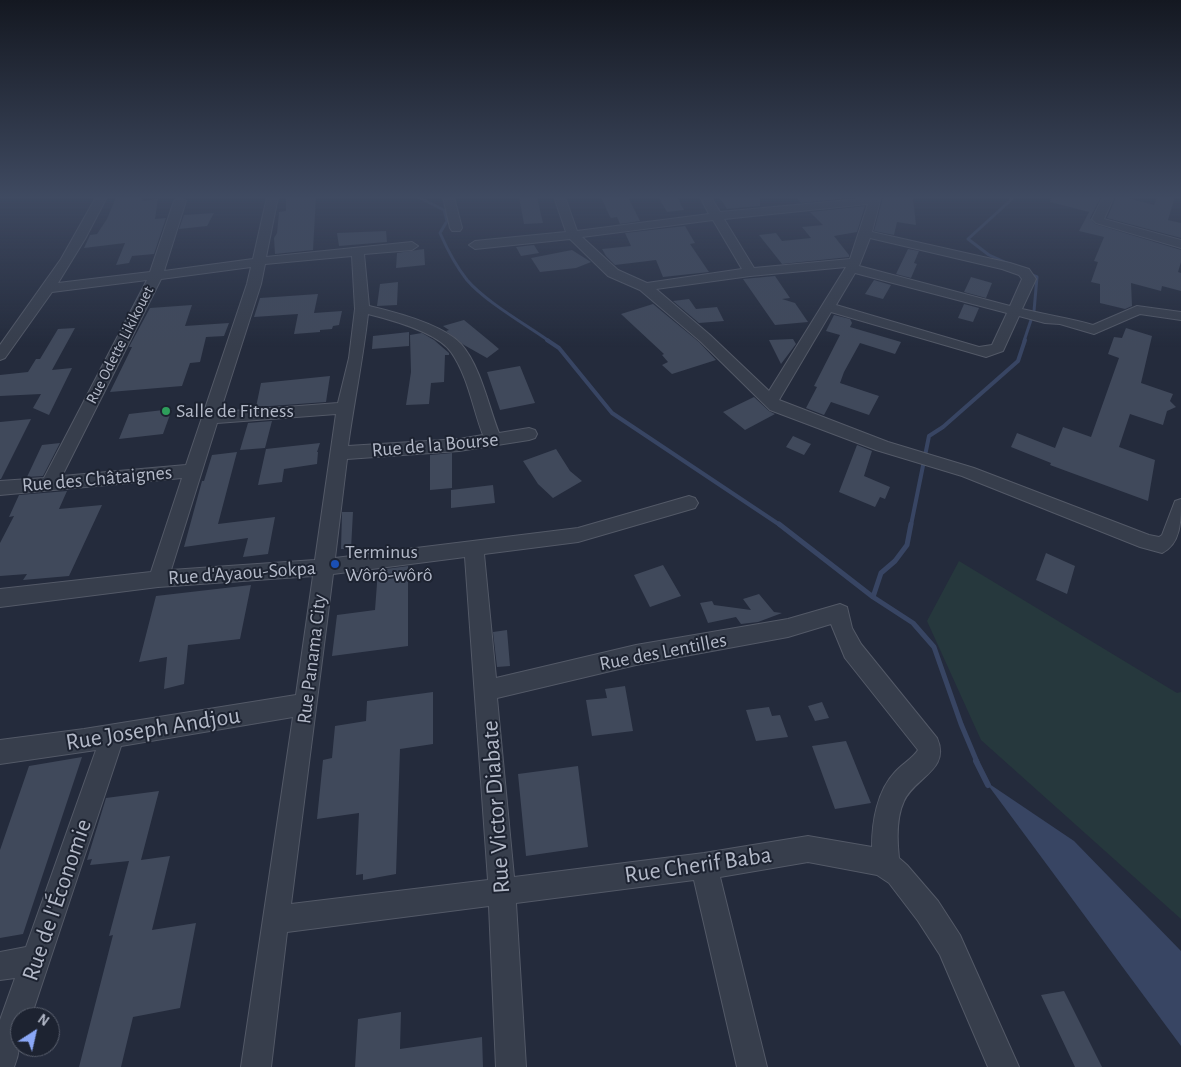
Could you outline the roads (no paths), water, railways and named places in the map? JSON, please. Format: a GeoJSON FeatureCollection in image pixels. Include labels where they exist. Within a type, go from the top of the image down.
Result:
{"type":"FeatureCollection","features":[{"type":"Feature","properties":{"kind":"street"},"geometry":{"type":"LineString","coordinates":[[0,355],[49,288],[76,247]]}},
{"type":"Feature","properties":{"kind":"street","name":"Rue Odette Likikouet"},"geometry":{"type":"LineString","coordinates":[[48,484],[156,275],[165,247]]}},
{"type":"Feature","properties":{"kind":"street"},"geometry":{"type":"LineString","coordinates":[[158,579],[260,262],[263,247]]}},
{"type":"Feature","properties":{"kind":"street"},"geometry":{"type":"LineString","coordinates":[[49,288],[403,247]]}},
{"type":"Feature","properties":{"kind":"street"},"geometry":{"type":"LineString","coordinates":[[585,247],[613,273],[645,287],[705,338],[770,402],[882,446],[968,472],[1147,542],[1162,545],[1170,539],[1181,506]]}},
{"type":"Feature","properties":{"kind":"street"},"geometry":{"type":"LineString","coordinates":[[735,247],[750,272]]}},
{"type":"Feature","properties":{"kind":"street"},"geometry":{"type":"LineString","coordinates":[[770,402],[829,307],[853,265],[861,247]]}},
{"type":"Feature","properties":{"kind":"street"},"geometry":{"type":"LineString","coordinates":[[829,307],[986,352],[998,348],[1029,279],[1024,272],[1006,266],[922,247]]}},
{"type":"Feature","properties":{"kind":"street","name":"Rue Panama City"},"geometry":{"type":"LineString","coordinates":[[256,1067],[345,408],[356,358],[362,309],[358,251]]}},
{"type":"Feature","properties":{"kind":"street"},"geometry":{"type":"LineString","coordinates":[[645,287],[750,272],[853,265],[1047,320],[1069,322],[1094,330],[1137,310],[1181,316]]}},
{"type":"Feature","properties":{"kind":"street"},"geometry":{"type":"LineString","coordinates":[[362,309],[386,314],[437,335],[455,346],[465,362],[493,440]]}},
{"type":"Feature","properties":{"kind":"street"},"geometry":{"type":"LineString","coordinates":[[210,418],[345,408]]}},
{"type":"Feature","properties":{"kind":"street","name":"Rue de la Bourse"},"geometry":{"type":"LineString","coordinates":[[340,453],[459,445],[529,434]]}},
{"type":"Feature","properties":{"kind":"street","name":"Rue des Châtaignes"},"geometry":{"type":"LineString","coordinates":[[0,488],[193,471]]}},
{"type":"Feature","properties":{"kind":"street","name":"Rue d'Ayaou-Sokpa"},"geometry":{"type":"LineString","coordinates":[[0,598],[158,579],[323,567],[578,535],[689,503]]}},
{"type":"Feature","properties":{"kind":"street","name":"Rue Victor Diabate"},"geometry":{"type":"LineString","coordinates":[[474,548],[502,891],[511,1067]]}},
{"type":"Feature","properties":{"kind":"street","name":"Rue des Lentilles"},"geometry":{"type":"LineString","coordinates":[[487,690],[636,655],[788,628],[840,613],[842,628],[853,651],[929,746],[930,751],[928,758],[902,782],[891,801],[885,824],[886,865]]}},
{"type":"Feature","properties":{"kind":"street","name":"Rue Joseph Andjou"},"geometry":{"type":"LineString","coordinates":[[0,752],[113,736],[306,704]]}},
{"type":"Feature","properties":{"kind":"street","name":"Rue de l'Économie"},"geometry":{"type":"LineString","coordinates":[[0,1063],[113,736]]}},
{"type":"Feature","properties":{"kind":"street","name":"Rue Cherif Baba"},"geometry":{"type":"LineString","coordinates":[[275,920],[704,866],[808,849],[873,860],[886,865],[898,874],[928,911],[950,945],[1004,1067]]}},
{"type":"Feature","properties":{"kind":"street"},"geometry":{"type":"LineString","coordinates":[[704,866],[752,1067]]}},
{"type":"Feature","properties":{"kind":"street"},"geometry":{"type":"LineString","coordinates":[[0,966],[36,960]]}},
{"type":"Feature","properties":{"kind":"water"},"geometry":{"type":"Polygon","coordinates":[[[985,781],[1074,841],[1181,951],[1181,1046],[985,781]]]}},
{"type":"Feature","properties":{"kind":"waterway"},"geometry":{"type":"LineString","coordinates":[[447,247],[459,269],[475,288],[549,341]]}},
{"type":"Feature","properties":{"kind":"waterway"},"geometry":{"type":"LineString","coordinates":[[978,247],[989,255],[1007,263]]}},
{"type":"Feature","properties":{"kind":"waterway"},"geometry":{"type":"LineString","coordinates":[[1024,341],[1034,311],[1037,277],[1030,274]]}},
{"type":"Feature","properties":{"kind":"waterway"},"geometry":{"type":"LineString","coordinates":[[547,340],[559,348],[612,413],[780,525]]}},
{"type":"Feature","properties":{"kind":"waterway"},"geometry":{"type":"LineString","coordinates":[[911,525],[929,436],[943,427],[1018,361],[1025,340]]}},
{"type":"Feature","properties":{"kind":"waterway"},"geometry":{"type":"LineString","coordinates":[[779,524],[873,597]]}},
{"type":"Feature","properties":{"kind":"waterway"},"geometry":{"type":"LineString","coordinates":[[873,597],[881,573],[895,561],[907,545],[911,524]]}},
{"type":"Feature","properties":{"kind":"waterway"},"geometry":{"type":"LineString","coordinates":[[873,597],[913,623],[934,647],[961,724],[977,762]]}},
{"type":"Feature","properties":{"kind":"waterway"},"geometry":{"type":"LineString","coordinates":[[976,761],[988,785]]}},
{"type":"Feature","properties":{"kind":"place","name":"Salle de Fitness"},"geometry":{"type":"Point","coordinates":[166,411]}},
{"type":"Feature","properties":{"kind":"place","name":"Terminus Wôrô-wôrô"},"geometry":{"type":"Point","coordinates":[335,564]}}]}
